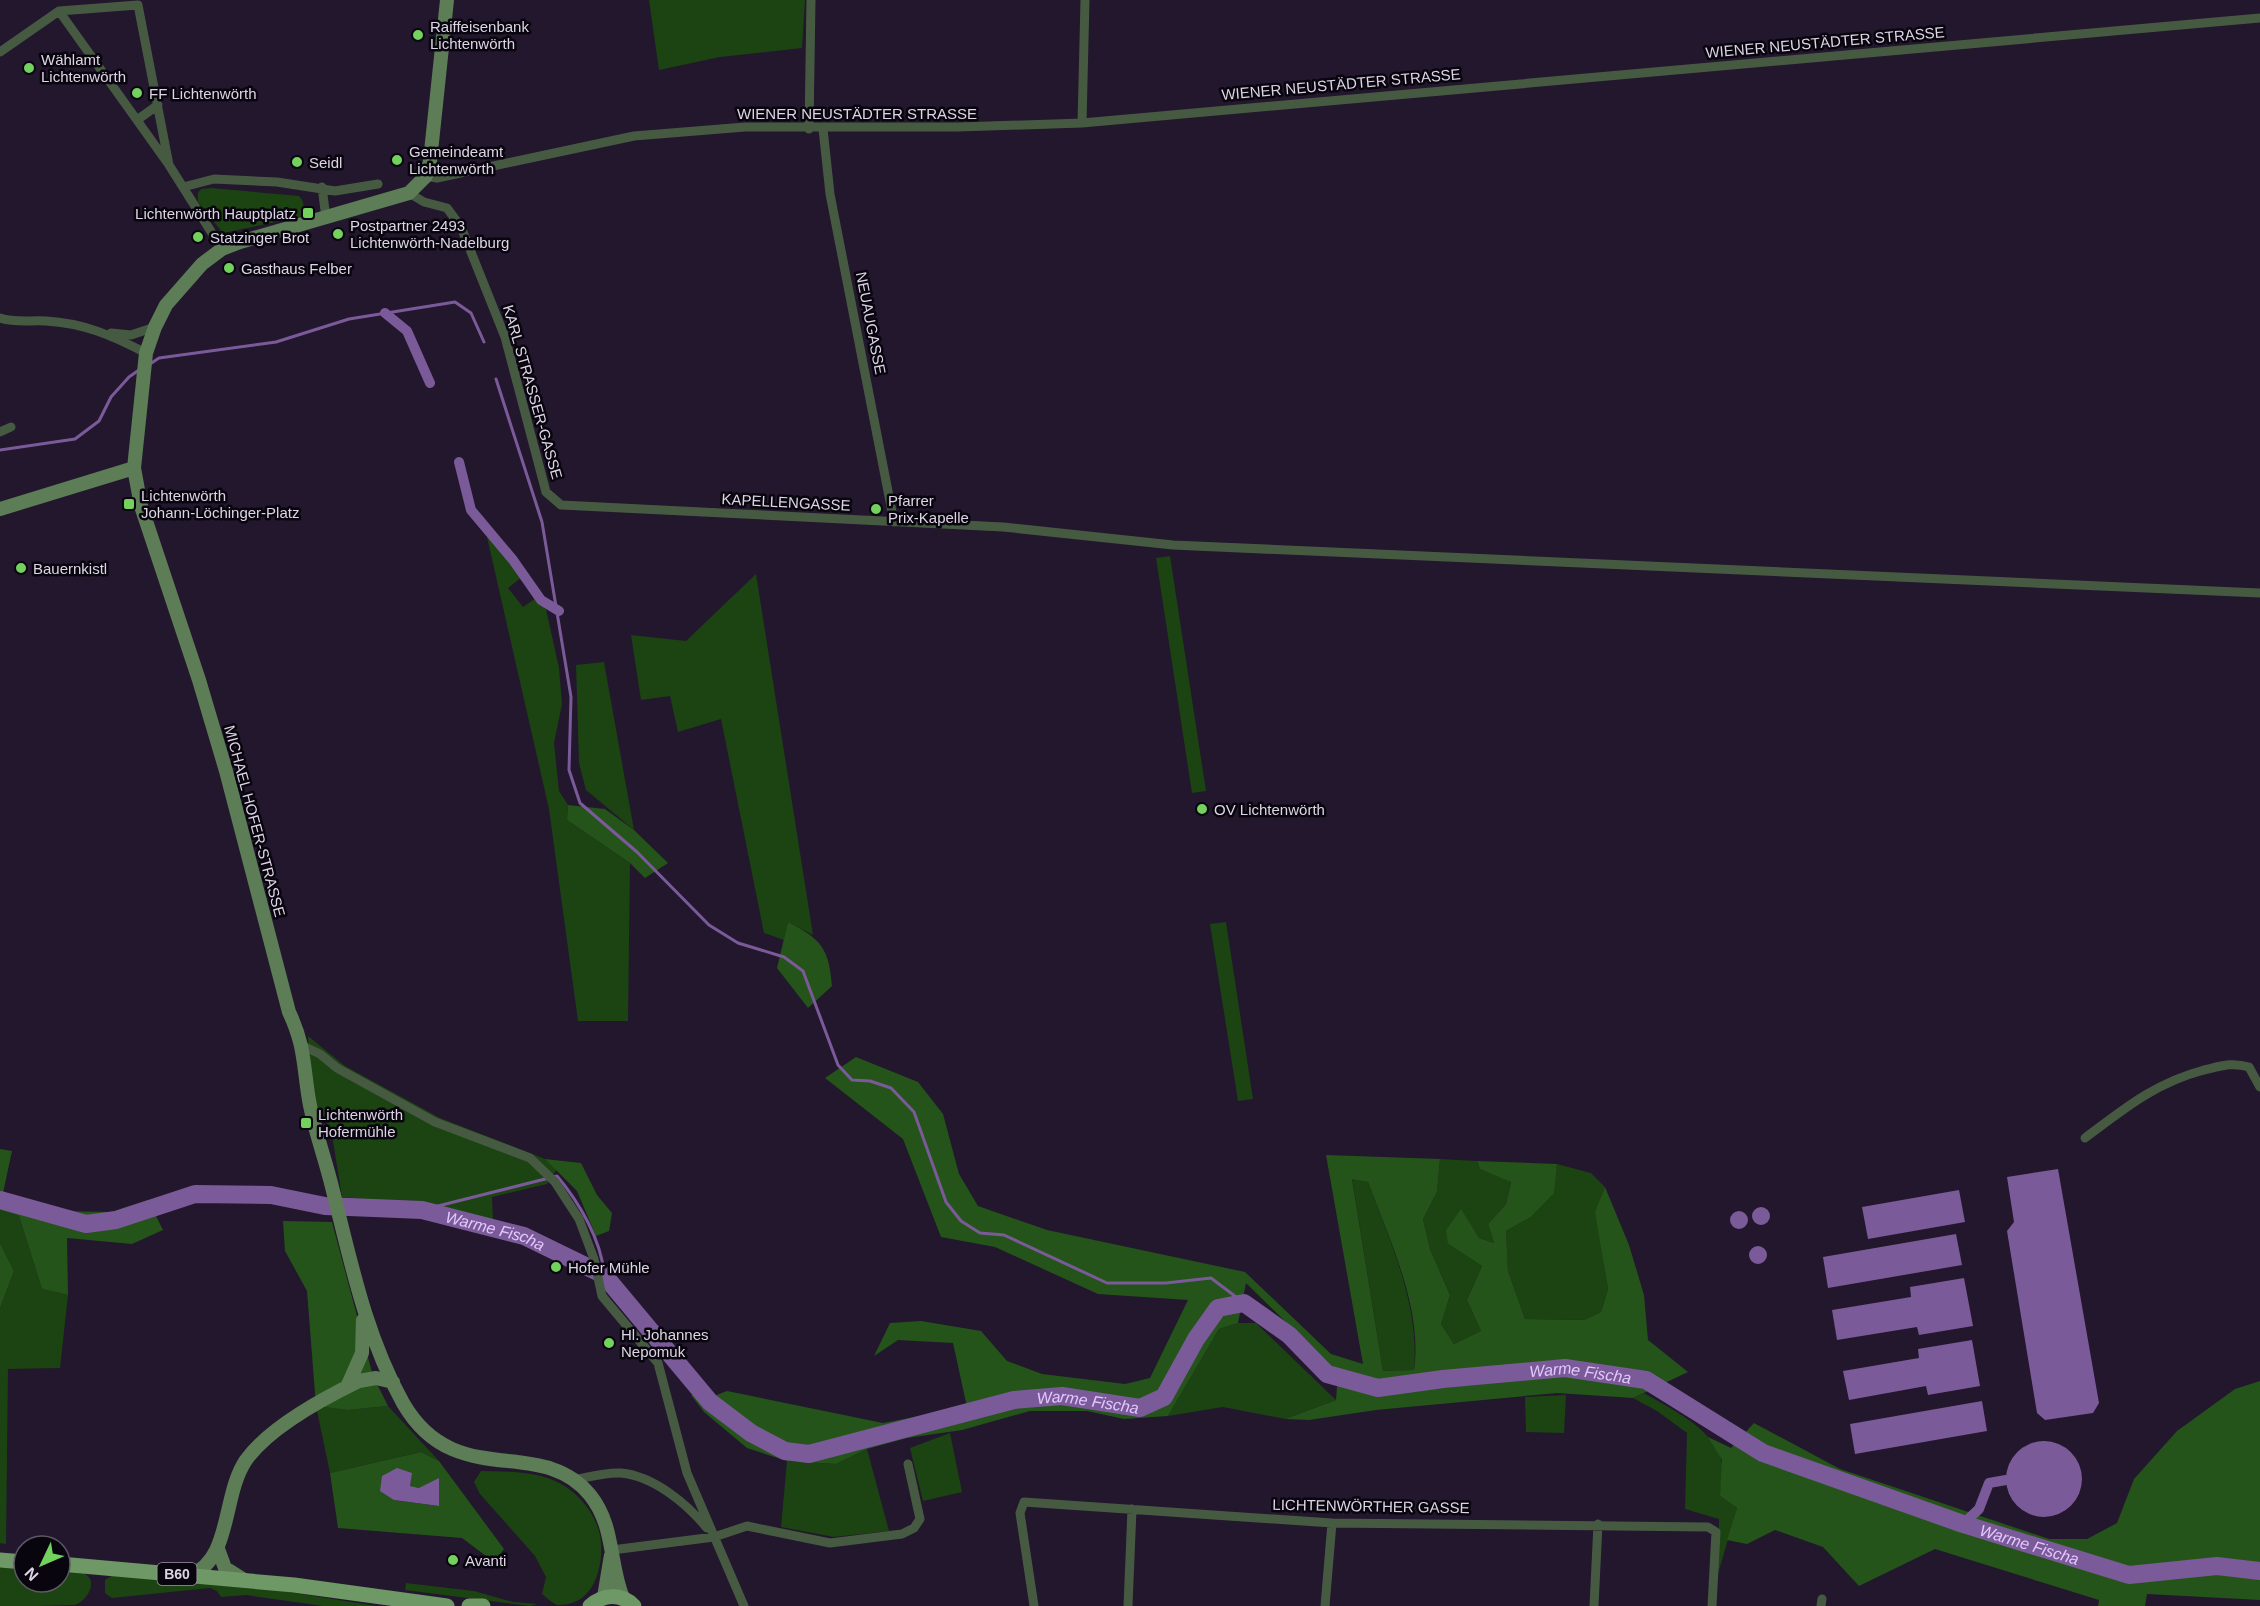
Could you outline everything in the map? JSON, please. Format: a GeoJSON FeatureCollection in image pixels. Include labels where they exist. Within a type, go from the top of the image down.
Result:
{"type":"FeatureCollection","features":[{"type":"Feature","properties":{"kind":"main road"},"geometry":{"type":"LineString","coordinates":[[222,249],[409,193],[426,176],[447,0]]}},
{"type":"Feature","properties":{"kind":"main road","name":"MICHAEL HOFER-STRASSE"},"geometry":{"type":"LineString","coordinates":[[222,249],[202,264],[184,283],[166,305],[155,327],[146,353],[134,468],[141,506],[202,691],[289,1012],[303,1046],[309,1100],[363,1314]]}},
{"type":"Feature","properties":{"kind":"main road"},"geometry":{"type":"LineString","coordinates":[[0,509],[134,468]]}},
{"type":"Feature","properties":{"kind":"main road"},"geometry":{"type":"LineString","coordinates":[[363,1314],[393,1382],[418,1423],[448,1448],[469,1457],[554,1469],[574,1480],[590,1495],[602,1513],[629,1602],[604,1597],[590,1606]]}},
{"type":"Feature","properties":{"kind":"main road"},"geometry":{"type":"LineString","coordinates":[[347,1387],[362,1353],[363,1314]]}},
{"type":"Feature","properties":{"kind":"main road"},"geometry":{"type":"LineString","coordinates":[[190,1575],[204,1569],[218,1549],[230,1495],[247,1460],[272,1434],[347,1387],[367,1378],[393,1382]]}},
{"type":"Feature","properties":{"kind":"main road"},"geometry":{"type":"LineString","coordinates":[[218,1549],[225,1568],[247,1581]]}},
{"type":"Feature","properties":{"kind":"main road"},"geometry":{"type":"LineString","coordinates":[[604,1597],[612,1550]]}},
{"type":"Feature","properties":{"kind":"main road","name":"B60"},"geometry":{"type":"LineString","coordinates":[[72,1565],[247,1581],[447,1606]]}},
{"type":"Feature","properties":{"kind":"main road"},"geometry":{"type":"LineString","coordinates":[[469,1606],[483,1606]]}},
{"type":"Feature","properties":{"kind":"street"},"geometry":{"type":"LineString","coordinates":[[809,129],[811,0]]}},
{"type":"Feature","properties":{"kind":"street"},"geometry":{"type":"LineString","coordinates":[[1082,123],[1085,0]]}},
{"type":"Feature","properties":{"kind":"street"},"geometry":{"type":"LineString","coordinates":[[0,52],[59,11],[138,5],[169,165]]}},
{"type":"Feature","properties":{"kind":"street"},"geometry":{"type":"LineString","coordinates":[[59,11],[169,165],[222,249]]}},
{"type":"Feature","properties":{"kind":"street","name":"WIENER NEUSTÄDTER STRASSE"},"geometry":{"type":"LineString","coordinates":[[426,176],[437,178],[634,136],[745,127],[823,129],[1082,123],[2260,18]]}},
{"type":"Feature","properties":{"kind":"street"},"geometry":{"type":"LineString","coordinates":[[137,120],[158,105]]}},
{"type":"Feature","properties":{"kind":"street","name":"NEUAUGASSE"},"geometry":{"type":"LineString","coordinates":[[823,129],[830,194],[894,522]]}},
{"type":"Feature","properties":{"kind":"street"},"geometry":{"type":"LineString","coordinates":[[183,187],[214,179],[277,182],[285,185],[322,187],[335,191],[378,184]]}},
{"type":"Feature","properties":{"kind":"street"},"geometry":{"type":"LineString","coordinates":[[322,187],[326,218]]}},
{"type":"Feature","properties":{"kind":"street","name":"KARL STRASSER-GASSE"},"geometry":{"type":"LineString","coordinates":[[409,193],[424,202],[447,208],[461,227],[506,337],[546,492]]}},
{"type":"Feature","properties":{"kind":"street"},"geometry":{"type":"LineString","coordinates":[[0,318],[10,321],[45,321],[84,326],[105,332],[131,335],[155,327]]}},
{"type":"Feature","properties":{"kind":"street"},"geometry":{"type":"LineString","coordinates":[[105,332],[146,353]]}},
{"type":"Feature","properties":{"kind":"street"},"geometry":{"type":"LineString","coordinates":[[0,432],[11,427]]}},
{"type":"Feature","properties":{"kind":"street","name":"KAPELLENGASSE"},"geometry":{"type":"LineString","coordinates":[[546,492],[561,506],[1003,527],[1173,545],[2260,593]]}},
{"type":"Feature","properties":{"kind":"street"},"geometry":{"type":"LineString","coordinates":[[303,1046],[435,1122],[530,1158],[555,1182],[579,1219],[594,1259],[602,1296],[658,1363],[687,1473],[744,1606]]}},
{"type":"Feature","properties":{"kind":"street"},"geometry":{"type":"LineString","coordinates":[[2085,1138],[2146,1092],[2177,1077],[2233,1062],[2249,1067],[2258,1080],[2260,1088]]}},
{"type":"Feature","properties":{"kind":"street"},"geometry":{"type":"LineString","coordinates":[[612,1550],[714,1537],[747,1526],[830,1543],[902,1534],[914,1528],[920,1519],[908,1464]]}},
{"type":"Feature","properties":{"kind":"street"},"geometry":{"type":"LineString","coordinates":[[574,1480],[622,1473],[649,1482],[676,1498],[714,1537]]}},
{"type":"Feature","properties":{"kind":"street","name":"LICHTENWÖRTHER GASSE"},"geometry":{"type":"LineString","coordinates":[[1034,1606],[1020,1513],[1024,1502],[1332,1523],[1598,1524],[1708,1527],[1716,1532],[1712,1606]]}},
{"type":"Feature","properties":{"kind":"street"},"geometry":{"type":"LineString","coordinates":[[1128,1606],[1132,1509]]}},
{"type":"Feature","properties":{"kind":"street"},"geometry":{"type":"LineString","coordinates":[[1325,1606],[1332,1523]]}},
{"type":"Feature","properties":{"kind":"street"},"geometry":{"type":"LineString","coordinates":[[1594,1606],[1598,1524]]}},
{"type":"Feature","properties":{"kind":"green space"},"geometry":{"type":"Polygon","coordinates":[[[649,0],[805,0],[802,48],[720,57],[659,70],[649,0]]]}},
{"type":"Feature","properties":{"kind":"green space"},"geometry":{"type":"Polygon","coordinates":[[[201,189],[299,196],[303,201],[303,209],[300,217],[223,233],[198,202],[198,193],[201,189]]]}},
{"type":"Feature","properties":{"kind":"green space"},"geometry":{"type":"Polygon","coordinates":[[[490,536],[522,577],[508,588],[523,607],[536,598],[546,609],[559,668],[562,704],[554,743],[559,791],[568,805],[567,820],[630,863],[628,1021],[578,1021],[549,809],[487,537],[490,536]]]}},
{"type":"Feature","properties":{"kind":"green space"},"geometry":{"type":"Polygon","coordinates":[[[1170,556],[1206,791],[1192,793],[1156,558],[1170,556]]]}},
{"type":"Feature","properties":{"kind":"green space"},"geometry":{"type":"Polygon","coordinates":[[[756,574],[813,935],[788,922],[784,940],[764,933],[721,719],[678,732],[670,696],[641,700],[631,635],[686,641],[756,574]]]}},
{"type":"Feature","properties":{"kind":"green space"},"geometry":{"type":"Polygon","coordinates":[[[604,662],[634,830],[586,790],[579,763],[576,665],[604,662]]]}},
{"type":"Feature","properties":{"kind":"green space"},"geometry":{"type":"Polygon","coordinates":[[[568,805],[605,809],[634,830],[668,863],[645,878],[630,863],[567,820],[568,805]]]}},
{"type":"Feature","properties":{"kind":"green space"},"geometry":{"type":"Polygon","coordinates":[[[788,922],[816,940],[825,954],[831,973],[832,986],[808,1008],[777,968],[788,922]]]}},
{"type":"Feature","properties":{"kind":"green space"},"geometry":{"type":"Polygon","coordinates":[[[1226,922],[1253,1099],[1238,1101],[1210,924],[1226,922]]]}},
{"type":"Feature","properties":{"kind":"green space"},"geometry":{"type":"Polygon","coordinates":[[[308,1036],[345,1066],[440,1118],[545,1159],[557,1169],[547,1184],[492,1197],[493,1220],[419,1205],[342,1197],[331,1129],[318,1111],[310,1068],[308,1036]]]}},
{"type":"Feature","properties":{"kind":"green space"},"geometry":{"type":"Polygon","coordinates":[[[856,1057],[918,1082],[943,1114],[959,1174],[978,1206],[1047,1230],[1245,1272],[1331,1354],[1363,1364],[1326,1155],[1440,1159],[1437,1192],[1423,1219],[1430,1249],[1450,1295],[1441,1324],[1454,1344],[1481,1331],[1467,1300],[1482,1266],[1448,1244],[1446,1230],[1461,1209],[1479,1238],[1494,1243],[1488,1224],[1506,1204],[1511,1182],[1480,1169],[1477,1161],[1557,1164],[1554,1193],[1531,1217],[1506,1231],[1508,1271],[1525,1319],[1584,1320],[1601,1312],[1608,1289],[1595,1212],[1605,1187],[1629,1245],[1644,1295],[1648,1340],[1688,1372],[1633,1398],[1557,1393],[1376,1410],[1309,1420],[1285,1419],[1336,1400],[1338,1373],[1246,1283],[1238,1323],[1219,1329],[1168,1416],[1124,1419],[1087,1411],[1030,1411],[962,1430],[907,1438],[867,1449],[836,1464],[787,1461],[747,1448],[704,1412],[691,1395],[714,1396],[727,1391],[883,1423],[967,1407],[953,1343],[898,1340],[874,1356],[890,1323],[921,1321],[981,1331],[1007,1361],[1042,1374],[1125,1384],[1150,1378],[1188,1300],[1098,1294],[995,1247],[941,1237],[903,1139],[825,1078],[856,1057]],[[1352,1179],[1383,1371],[1414,1370],[1414,1323],[1409,1298],[1394,1250],[1368,1182],[1352,1179]]]}},
{"type":"Feature","properties":{"kind":"green space"},"geometry":{"type":"Polygon","coordinates":[[[0,1149],[12,1151],[3,1193],[59,1211],[111,1212],[148,1200],[163,1230],[132,1244],[67,1238],[68,1295],[42,1289],[19,1216],[0,1210],[0,1149]]]}},
{"type":"Feature","properties":{"kind":"green space"},"geometry":{"type":"Polygon","coordinates":[[[545,1159],[581,1163],[597,1195],[612,1213],[609,1231],[596,1236],[577,1191],[545,1159]]]}},
{"type":"Feature","properties":{"kind":"green space"},"geometry":{"type":"Polygon","coordinates":[[[1440,1159],[1477,1161],[1480,1169],[1511,1181],[1506,1204],[1488,1224],[1494,1243],[1479,1238],[1448,1244],[1482,1266],[1467,1300],[1481,1331],[1454,1344],[1441,1324],[1450,1295],[1430,1249],[1423,1219],[1437,1192],[1440,1159]]]}},
{"type":"Feature","properties":{"kind":"green space"},"geometry":{"type":"Polygon","coordinates":[[[1557,1164],[1591,1173],[1605,1187],[1596,1212],[1608,1289],[1601,1312],[1584,1320],[1525,1319],[1508,1271],[1506,1231],[1531,1217],[1553,1193],[1557,1164]]]}},
{"type":"Feature","properties":{"kind":"green space"},"geometry":{"type":"Polygon","coordinates":[[[1352,1178],[1368,1182],[1402,1274],[1415,1346],[1414,1370],[1383,1371],[1352,1178]]]}},
{"type":"Feature","properties":{"kind":"green space"},"geometry":{"type":"Polygon","coordinates":[[[0,1210],[19,1216],[42,1289],[68,1295],[60,1368],[8,1369],[6,1544],[0,1543],[0,1308],[14,1271],[0,1243],[0,1210]]]}},
{"type":"Feature","properties":{"kind":"green space"},"geometry":{"type":"Polygon","coordinates":[[[283,1221],[332,1222],[373,1376],[388,1406],[347,1410],[316,1406],[307,1291],[285,1251],[283,1221]]]}},
{"type":"Feature","properties":{"kind":"green space"},"geometry":{"type":"Polygon","coordinates":[[[0,1243],[14,1271],[0,1308],[0,1243]]]}},
{"type":"Feature","properties":{"kind":"green space"},"geometry":{"type":"Polygon","coordinates":[[[1238,1323],[1256,1323],[1336,1400],[1285,1419],[1223,1407],[1168,1416],[1219,1329],[1238,1323]]]}},
{"type":"Feature","properties":{"kind":"green space"},"geometry":{"type":"Polygon","coordinates":[[[2260,1381],[2260,1600],[2147,1594],[2145,1606],[2098,1606],[2099,1600],[1935,1549],[1859,1586],[1823,1547],[1775,1530],[1747,1544],[1727,1540],[1737,1508],[1720,1496],[1722,1460],[1708,1437],[1731,1448],[1754,1423],[1840,1469],[2049,1539],[2087,1539],[2117,1523],[2134,1479],[2177,1431],[2235,1389],[2260,1381]]]}},
{"type":"Feature","properties":{"kind":"green space"},"geometry":{"type":"Polygon","coordinates":[[[1644,1393],[1678,1412],[1699,1428],[1708,1437],[1721,1459],[1720,1496],[1737,1508],[1718,1574],[1719,1519],[1685,1509],[1687,1433],[1657,1411],[1633,1398],[1644,1393]]]}},
{"type":"Feature","properties":{"kind":"green space"},"geometry":{"type":"Polygon","coordinates":[[[1566,1395],[1564,1433],[1526,1432],[1525,1397],[1566,1395]]]}},
{"type":"Feature","properties":{"kind":"green space"},"geometry":{"type":"Polygon","coordinates":[[[316,1406],[347,1410],[388,1406],[439,1461],[421,1452],[330,1473],[316,1406]]]}},
{"type":"Feature","properties":{"kind":"green space"},"geometry":{"type":"Polygon","coordinates":[[[950,1433],[962,1492],[923,1501],[910,1448],[950,1433]]]}},
{"type":"Feature","properties":{"kind":"green space"},"geometry":{"type":"Polygon","coordinates":[[[867,1449],[889,1531],[834,1537],[781,1527],[787,1461],[836,1464],[867,1449]]]}},
{"type":"Feature","properties":{"kind":"green space"},"geometry":{"type":"Polygon","coordinates":[[[421,1452],[439,1461],[504,1549],[494,1562],[462,1538],[338,1528],[330,1473],[421,1452]],[[411,1473],[394,1500],[439,1506],[419,1488],[410,1486],[411,1473]]]}},
{"type":"Feature","properties":{"kind":"green space"},"geometry":{"type":"Polygon","coordinates":[[[481,1471],[522,1473],[551,1479],[576,1494],[588,1508],[600,1533],[601,1552],[594,1584],[580,1599],[570,1604],[557,1605],[542,1594],[546,1577],[535,1556],[480,1494],[474,1482],[481,1471]]]}},
{"type":"Feature","properties":{"kind":"green space"},"geometry":{"type":"Polygon","coordinates":[[[0,1565],[12,1566],[12,1594],[72,1594],[72,1571],[81,1572],[91,1580],[87,1595],[75,1605],[0,1606],[0,1565]]]}},
{"type":"Feature","properties":{"kind":"green space"},"geometry":{"type":"Polygon","coordinates":[[[113,1575],[258,1587],[376,1606],[323,1606],[246,1595],[221,1597],[217,1591],[210,1588],[112,1598],[105,1593],[105,1580],[113,1575]]]}},
{"type":"Feature","properties":{"kind":"green space"},"geometry":{"type":"Polygon","coordinates":[[[406,1583],[474,1591],[513,1602],[538,1604],[530,1606],[405,1590],[406,1583]]]}},
{"type":"Feature","properties":{"kind":"shaded area"},"geometry":{"type":"Polygon","coordinates":[[[2058,1169],[2099,1403],[2093,1413],[2045,1420],[2037,1413],[2007,1231],[2014,1222],[2007,1177],[2058,1169]]]}},
{"type":"Feature","properties":{"kind":"shaded area"},"geometry":{"type":"Polygon","coordinates":[[[1959,1190],[1965,1222],[1868,1239],[1862,1207],[1959,1190]]]}},
{"type":"Feature","properties":{"kind":"shaded area"},"geometry":{"type":"Polygon","coordinates":[[[1757,1207],[1765,1207],[1770,1212],[1768,1223],[1757,1225],[1752,1220],[1752,1212],[1757,1207]]]}},
{"type":"Feature","properties":{"kind":"shaded area"},"geometry":{"type":"Polygon","coordinates":[[[1735,1211],[1743,1211],[1748,1216],[1746,1227],[1735,1229],[1730,1224],[1730,1216],[1735,1211]]]}},
{"type":"Feature","properties":{"kind":"shaded area"},"geometry":{"type":"Polygon","coordinates":[[[1956,1234],[1962,1265],[1828,1288],[1823,1257],[1956,1234]]]}},
{"type":"Feature","properties":{"kind":"shaded area"},"geometry":{"type":"Polygon","coordinates":[[[1758,1246],[1764,1249],[1767,1255],[1764,1261],[1758,1264],[1752,1261],[1749,1255],[1752,1249],[1758,1246]]]}},
{"type":"Feature","properties":{"kind":"shaded area"},"geometry":{"type":"Polygon","coordinates":[[[1964,1278],[1973,1326],[1919,1335],[1917,1327],[1837,1340],[1832,1310],[1911,1297],[1910,1287],[1964,1278]]]}},
{"type":"Feature","properties":{"kind":"shaded area"},"geometry":{"type":"Polygon","coordinates":[[[1972,1340],[1980,1386],[1928,1395],[1926,1386],[1849,1400],[1843,1371],[1919,1358],[1918,1349],[1972,1340]]]}},
{"type":"Feature","properties":{"kind":"shaded area"},"geometry":{"type":"Polygon","coordinates":[[[1982,1401],[1987,1431],[1855,1454],[1850,1424],[1982,1401]]]}},
{"type":"Feature","properties":{"kind":"shaded area"},"geometry":{"type":"Polygon","coordinates":[[[2052,1441],[2065,1447],[2076,1458],[2082,1471],[2080,1494],[2065,1511],[2052,1517],[2036,1517],[2023,1511],[2008,1494],[2006,1471],[2012,1458],[2029,1443],[2052,1441]]]}},
{"type":"Feature","properties":{"kind":"shaded area"},"geometry":{"type":"Polygon","coordinates":[[[397,1468],[412,1473],[410,1486],[419,1488],[439,1478],[439,1506],[394,1500],[380,1491],[382,1476],[397,1468]]]}},
{"type":"Feature","properties":{"kind":"waterway"},"geometry":{"type":"LineString","coordinates":[[150,364],[159,358],[276,342],[349,319],[455,302],[471,313],[484,342]]}},
{"type":"Feature","properties":{"kind":"waterway"},"geometry":{"type":"LineString","coordinates":[[385,313],[407,331],[430,383]]}},
{"type":"Feature","properties":{"kind":"waterway"},"geometry":{"type":"LineString","coordinates":[[0,450],[75,439],[99,421],[111,397],[129,377],[139,370]]}},
{"type":"Feature","properties":{"kind":"waterway"},"geometry":{"type":"LineString","coordinates":[[496,379],[542,522],[571,697],[569,770],[580,803],[637,852],[709,925],[738,943],[784,957],[803,971],[838,1065],[852,1080],[870,1081],[891,1088],[914,1112],[946,1202],[961,1221],[980,1233],[1004,1235],[1107,1283],[1166,1283],[1211,1278],[1244,1303]]}},
{"type":"Feature","properties":{"kind":"waterway"},"geometry":{"type":"LineString","coordinates":[[459,462],[471,510],[513,560],[541,600],[559,611]]}},
{"type":"Feature","properties":{"kind":"waterway"},"geometry":{"type":"LineString","coordinates":[[422,1210],[557,1176],[588,1222],[599,1249],[604,1275]]}},
{"type":"Feature","properties":{"kind":"waterway","name":"Warme Fischa"},"geometry":{"type":"LineString","coordinates":[[0,1200],[86,1224],[116,1220],[195,1194],[271,1195],[325,1206],[422,1210],[524,1236],[604,1275],[710,1402],[751,1433],[785,1451],[809,1454],[1014,1400],[1062,1396],[1140,1408],[1164,1397],[1196,1339],[1218,1308],[1244,1303],[1289,1335],[1327,1374],[1378,1388],[1443,1379],[1565,1368],[1646,1380],[1763,1453],[1963,1524],[2129,1575],[2217,1566],[2260,1571]]}},
{"type":"Feature","properties":{"kind":"waterway"},"geometry":{"type":"LineString","coordinates":[[1963,1524],[1979,1509],[1989,1483],[2006,1480]]}},
{"type":"Feature","properties":{"kind":"place","name":"Raiffeisenbank Lichtenwörth"},"geometry":{"type":"Point","coordinates":[418,35]}},
{"type":"Feature","properties":{"kind":"place","name":"Wählamt Lichtenwörth"},"geometry":{"type":"Point","coordinates":[29,68]}},
{"type":"Feature","properties":{"kind":"place","name":"FF Lichtenwörth"},"geometry":{"type":"Point","coordinates":[137,93]}},
{"type":"Feature","properties":{"kind":"place","name":"Gemeindeamt Lichtenwörth"},"geometry":{"type":"Point","coordinates":[397,160]}},
{"type":"Feature","properties":{"kind":"place","name":"Seidl"},"geometry":{"type":"Point","coordinates":[297,162]}},
{"type":"Feature","properties":{"kind":"place","name":"Lichtenwörth Hauptplatz"},"geometry":{"type":"Point","coordinates":[308,213]}},
{"type":"Feature","properties":{"kind":"place","name":"Postpartner 2493 Lichtenwörth-Nadelburg"},"geometry":{"type":"Point","coordinates":[338,234]}},
{"type":"Feature","properties":{"kind":"place","name":"Statzinger Brot"},"geometry":{"type":"Point","coordinates":[198,237]}},
{"type":"Feature","properties":{"kind":"place","name":"Gasthaus Felber"},"geometry":{"type":"Point","coordinates":[229,268]}},
{"type":"Feature","properties":{"kind":"place","name":"Lichtenwörth Johann-Löchinger-Platz"},"geometry":{"type":"Point","coordinates":[129,504]}},
{"type":"Feature","properties":{"kind":"place","name":"Pfarrer Prix-Kapelle"},"geometry":{"type":"Point","coordinates":[876,509]}},
{"type":"Feature","properties":{"kind":"place","name":"Bauernkistl"},"geometry":{"type":"Point","coordinates":[21,568]}},
{"type":"Feature","properties":{"kind":"place","name":"OV Lichtenwörth"},"geometry":{"type":"Point","coordinates":[1202,809]}},
{"type":"Feature","properties":{"kind":"place","name":"Lichtenwörth Hofermühle"},"geometry":{"type":"Point","coordinates":[306,1123]}},
{"type":"Feature","properties":{"kind":"place","name":"Hofer Mühle"},"geometry":{"type":"Point","coordinates":[556,1267]}},
{"type":"Feature","properties":{"kind":"place","name":"Hl. Johannes Nepomuk"},"geometry":{"type":"Point","coordinates":[609,1343]}},
{"type":"Feature","properties":{"kind":"place","name":"Avanti"},"geometry":{"type":"Point","coordinates":[453,1560]}}]}
